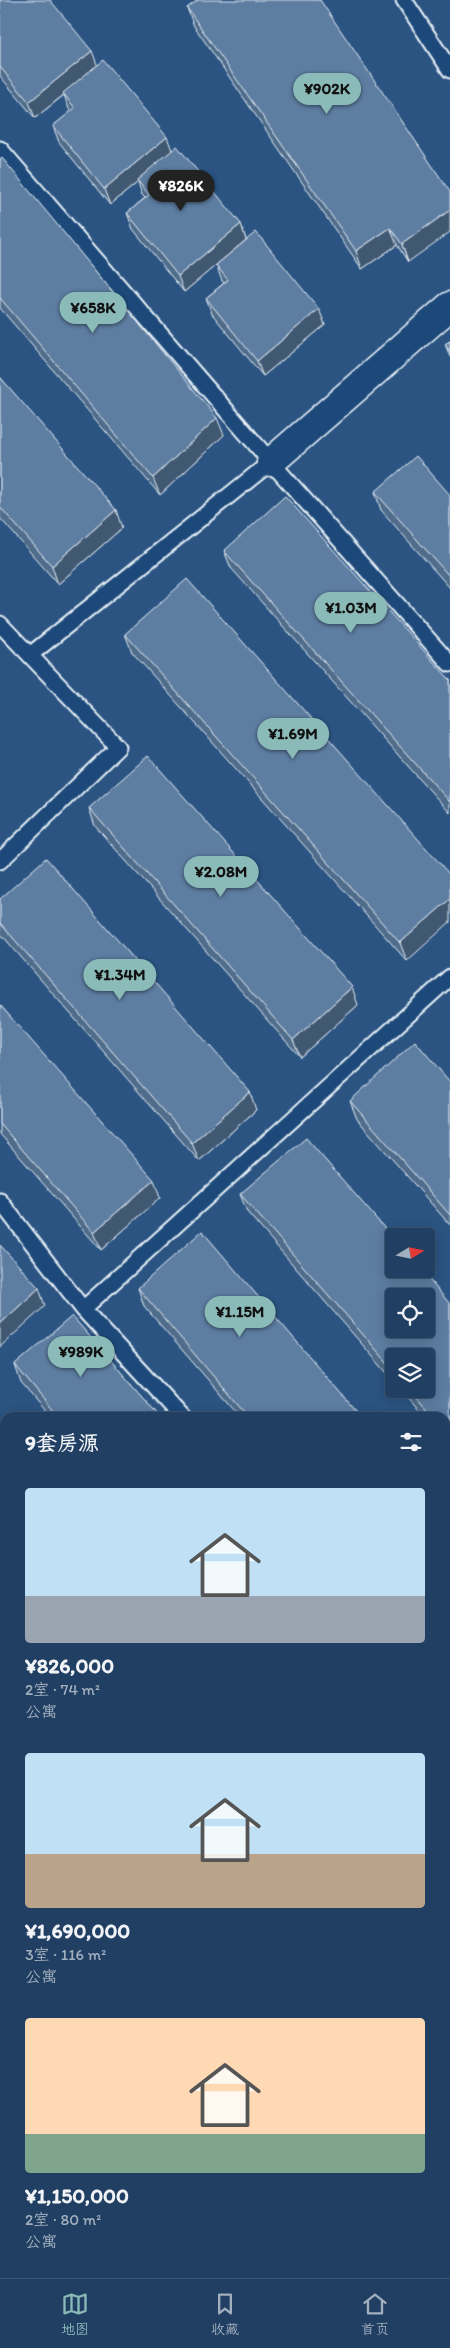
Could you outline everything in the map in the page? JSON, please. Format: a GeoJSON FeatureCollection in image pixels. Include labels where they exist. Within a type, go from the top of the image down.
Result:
{"type":"FeatureCollection","features":[{"type":"Feature","properties":{"kind":"street"},"geometry":{"type":"LineString","coordinates":[[271,462],[450,306]]}},
{"type":"Feature","properties":{"kind":"lane"},"geometry":{"type":"LineString","coordinates":[[404,0],[450,70]]}},
{"type":"Feature","properties":{"kind":"lane"},"geometry":{"type":"LineString","coordinates":[[0,149],[271,462],[450,664]]}},
{"type":"Feature","properties":{"kind":"lane"},"geometry":{"type":"LineString","coordinates":[[30,656],[271,462]]}},
{"type":"Feature","properties":{"kind":"lane"},"geometry":{"type":"LineString","coordinates":[[0,624],[118,747],[0,861]]}},
{"type":"Feature","properties":{"kind":"lane"},"geometry":{"type":"LineString","coordinates":[[83,1309],[450,977]]}},
{"type":"Feature","properties":{"kind":"lane"},"geometry":{"type":"LineString","coordinates":[[0,1201],[83,1309],[177,1412]]}},
{"type":"Feature","properties":{"kind":"building"},"geometry":{"type":"Polygon","coordinates":[[[0,0],[50,0],[92,51],[29,102],[0,67],[0,0]]]}},
{"type":"Feature","properties":{"kind":"building"},"geometry":{"type":"Polygon","coordinates":[[[198,0],[320,0],[450,192],[450,210],[402,244],[390,228],[356,251],[187,8],[198,0]]]}},
{"type":"Feature","properties":{"kind":"building"},"geometry":{"type":"Polygon","coordinates":[[[103,60],[167,137],[104,189],[53,126],[75,108],[63,93],[103,60]]]}},
{"type":"Feature","properties":{"kind":"building"},"geometry":{"type":"Polygon","coordinates":[[[177,146],[241,224],[178,276],[127,213],[149,195],[137,180],[177,146]]]}},
{"type":"Feature","properties":{"kind":"building"},"geometry":{"type":"Polygon","coordinates":[[[2,158],[217,418],[153,478],[0,298],[0,160],[2,158]]]}},
{"type":"Feature","properties":{"kind":"building"},"geometry":{"type":"Polygon","coordinates":[[[256,232],[319,309],[257,361],[206,298],[228,280],[216,265],[256,232]]]}},
{"type":"Feature","properties":{"kind":"building"},"geometry":{"type":"Polygon","coordinates":[[[450,341],[450,352],[445,344],[450,341]]]}},
{"type":"Feature","properties":{"kind":"building"},"geometry":{"type":"Polygon","coordinates":[[[0,377],[116,510],[52,566],[0,507],[0,377]]]}},
{"type":"Feature","properties":{"kind":"building"},"geometry":{"type":"Polygon","coordinates":[[[416,456],[450,495],[450,577],[375,492],[416,456]]]}},
{"type":"Feature","properties":{"kind":"building"},"geometry":{"type":"Polygon","coordinates":[[[285,496],[450,680],[450,802],[224,551],[285,496]]]}},
{"type":"Feature","properties":{"kind":"building"},"geometry":{"type":"Polygon","coordinates":[[[187,579],[450,875],[450,899],[400,943],[125,634],[187,579]]]}},
{"type":"Feature","properties":{"kind":"building"},"geometry":{"type":"Polygon","coordinates":[[[148,756],[352,987],[293,1040],[89,808],[148,756]]]}},
{"type":"Feature","properties":{"kind":"building"},"geometry":{"type":"Polygon","coordinates":[[[46,858],[250,1092],[192,1143],[0,923],[0,899],[46,858]]]}},
{"type":"Feature","properties":{"kind":"building"},"geometry":{"type":"Polygon","coordinates":[[[0,1005],[154,1180],[94,1232],[0,1124],[0,1005]]]}},
{"type":"Feature","properties":{"kind":"building"},"geometry":{"type":"Polygon","coordinates":[[[415,1041],[450,1082],[450,1215],[350,1101],[415,1041]]]}},
{"type":"Feature","properties":{"kind":"building"},"geometry":{"type":"Polygon","coordinates":[[[306,1138],[385,1229],[385,1278],[428,1278],[450,1304],[450,1412],[430,1412],[418,1398],[435,1398],[435,1348],[385,1348],[385,1360],[240,1194],[306,1138]]]}},
{"type":"Feature","properties":{"kind":"building"},"geometry":{"type":"Polygon","coordinates":[[[202,1231],[357,1412],[244,1412],[138,1288],[202,1231]]]}},
{"type":"Feature","properties":{"kind":"building"},"geometry":{"type":"Polygon","coordinates":[[[0,1245],[39,1288],[0,1324],[0,1245]]]}},
{"type":"Feature","properties":{"kind":"building"},"geometry":{"type":"Polygon","coordinates":[[[72,1316],[156,1412],[54,1412],[15,1365],[72,1316]]]}}]}
